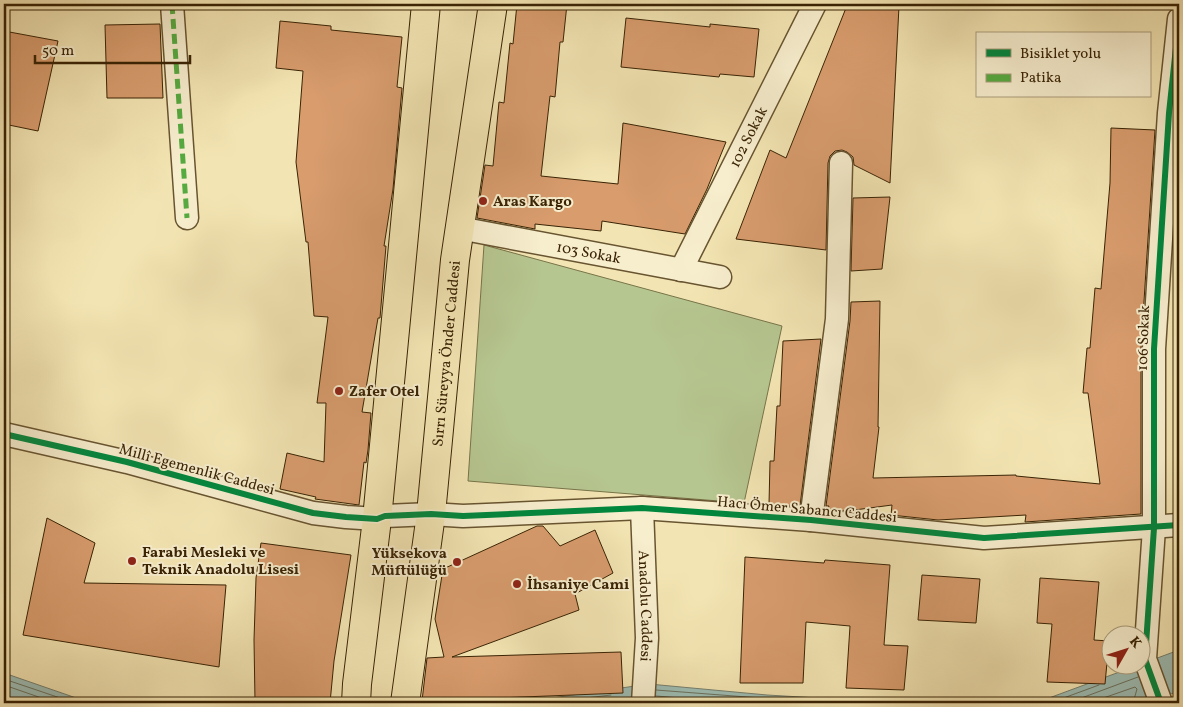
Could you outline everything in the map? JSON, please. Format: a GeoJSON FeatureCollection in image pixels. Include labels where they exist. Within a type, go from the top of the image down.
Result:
{"type":"FeatureCollection","features":[{"type":"Feature","properties":{"kind":"main road"},"geometry":{"type":"LineString","coordinates":[[356,694],[381,517],[426,4]]}},
{"type":"Feature","properties":{"kind":"main road","name":"Sırrı Süreyya Önder Caddesi"},"geometry":{"type":"LineString","coordinates":[[405,702],[431,514],[459,228],[493,4]]}},
{"type":"Feature","properties":{"kind":"street"},"geometry":{"type":"LineString","coordinates":[[172,4],[187,218]]}},
{"type":"Feature","properties":{"kind":"street","name":"102 Sokak"},"geometry":{"type":"LineString","coordinates":[[681,270],[815,4]]}},
{"type":"Feature","properties":{"kind":"street","name":"106 Sokak"},"geometry":{"type":"LineString","coordinates":[[1161,703],[1145,659],[1154,528],[1154,349],[1169,113],[1179,19]]}},
{"type":"Feature","properties":{"kind":"street"},"geometry":{"type":"LineString","coordinates":[[811,520],[837,319],[842,163]]}},
{"type":"Feature","properties":{"kind":"street","name":"103 Sokak"},"geometry":{"type":"LineString","coordinates":[[459,228],[720,277]]}},
{"type":"Feature","properties":{"kind":"street","name":"Millî Egemenlik Caddesi"},"geometry":{"type":"LineString","coordinates":[[4,434],[127,462],[313,513],[381,517],[431,514]]}},
{"type":"Feature","properties":{"kind":"street","name":"Hacı Ömer Sabancı Caddesi"},"geometry":{"type":"LineString","coordinates":[[431,514],[463,516],[642,508],[811,520],[984,538],[1179,526]]}},
{"type":"Feature","properties":{"kind":"street","name":"Anadolu Caddesi"},"geometry":{"type":"LineString","coordinates":[[642,508],[647,638],[643,703]]}},
{"type":"Feature","properties":{"kind":"green space"},"geometry":{"type":"Polygon","coordinates":[[[484,245],[782,326],[744,503],[468,481],[484,245]]]}},
{"type":"Feature","properties":{"kind":"water"},"geometry":{"type":"Polygon","coordinates":[[[1179,650],[1179,691],[1146,703],[1023,703],[1049,698],[1114,674],[1150,674],[1150,661],[1179,650]]]}},
{"type":"Feature","properties":{"kind":"water"},"geometry":{"type":"Polygon","coordinates":[[[4,673],[82,700],[109,703],[6,703],[4,702],[4,673]]]}},
{"type":"Feature","properties":{"kind":"water"},"geometry":{"type":"Polygon","coordinates":[[[649,684],[767,695],[903,703],[373,703],[552,698],[649,684]]]}},
{"type":"Feature","properties":{"kind":"building"},"geometry":{"type":"Polygon","coordinates":[[[517,4],[567,4],[563,42],[560,42],[555,97],[550,96],[541,176],[618,184],[623,123],[726,142],[707,189],[685,234],[602,221],[601,231],[535,224],[535,229],[477,218],[485,165],[493,166],[499,102],[504,103],[510,43],[513,44],[517,4]]]}},
{"type":"Feature","properties":{"kind":"building"},"geometry":{"type":"Polygon","coordinates":[[[899,6],[890,183],[854,165],[853,157],[847,152],[842,150],[835,151],[830,156],[828,163],[826,250],[736,239],[770,150],[786,158],[846,8],[899,6]]]}},
{"type":"Feature","properties":{"kind":"building"},"geometry":{"type":"Polygon","coordinates":[[[626,18],[710,27],[710,24],[759,29],[754,77],[720,74],[719,77],[621,67],[626,18]]]}},
{"type":"Feature","properties":{"kind":"building"},"geometry":{"type":"Polygon","coordinates":[[[280,21],[331,26],[331,30],[402,37],[397,87],[402,88],[393,189],[384,246],[386,246],[380,318],[378,318],[362,412],[371,413],[368,450],[366,463],[364,462],[359,505],[315,499],[316,497],[280,489],[287,453],[324,462],[326,403],[317,403],[328,317],[314,316],[308,242],[306,242],[296,162],[303,71],[276,68],[280,21]]]}},
{"type":"Feature","properties":{"kind":"building"},"geometry":{"type":"Polygon","coordinates":[[[160,24],[163,98],[107,98],[105,25],[160,24]]]}},
{"type":"Feature","properties":{"kind":"building"},"geometry":{"type":"Polygon","coordinates":[[[4,31],[58,41],[38,131],[4,124],[4,31]]]}},
{"type":"Feature","properties":{"kind":"building"},"geometry":{"type":"Polygon","coordinates":[[[1111,128],[1155,130],[1141,348],[1141,514],[1025,522],[1026,515],[938,520],[891,515],[892,505],[847,511],[828,509],[829,506],[826,506],[851,302],[880,301],[879,427],[873,478],[1016,475],[1100,484],[1088,393],[1083,393],[1087,348],[1090,348],[1095,288],[1101,289],[1110,183],[1111,128]]]}},
{"type":"Feature","properties":{"kind":"building"},"geometry":{"type":"Polygon","coordinates":[[[890,197],[882,269],[851,271],[853,198],[890,197]]]}},
{"type":"Feature","properties":{"kind":"building"},"geometry":{"type":"Polygon","coordinates":[[[821,339],[800,506],[769,504],[770,461],[774,461],[777,406],[780,406],[783,341],[821,339]]]}},
{"type":"Feature","properties":{"kind":"building"},"geometry":{"type":"Polygon","coordinates":[[[47,518],[95,543],[84,583],[226,585],[219,667],[23,635],[47,518]]]}},
{"type":"Feature","properties":{"kind":"building","name":"İhsaniye Cami"},"geometry":{"type":"Polygon","coordinates":[[[537,526],[543,526],[560,546],[595,530],[613,573],[575,594],[579,610],[452,657],[621,652],[623,693],[422,701],[427,658],[444,657],[435,619],[443,569],[537,526]]]}},
{"type":"Feature","properties":{"kind":"building"},"geometry":{"type":"Polygon","coordinates":[[[261,543],[351,555],[334,661],[330,703],[271,703],[255,701],[256,578],[261,543]]]}},
{"type":"Feature","properties":{"kind":"building"},"geometry":{"type":"Polygon","coordinates":[[[745,557],[824,563],[825,560],[890,565],[884,645],[908,646],[904,690],[846,688],[850,626],[806,622],[803,683],[740,683],[745,557]]]}},
{"type":"Feature","properties":{"kind":"building"},"geometry":{"type":"Polygon","coordinates":[[[922,575],[980,579],[976,623],[918,620],[922,575]]]}},
{"type":"Feature","properties":{"kind":"building"},"geometry":{"type":"Polygon","coordinates":[[[1040,578],[1099,582],[1094,640],[1100,640],[1100,674],[1106,674],[1105,684],[1047,682],[1052,624],[1037,623],[1040,578]]]}},
{"type":"Feature","properties":{"kind":"marked path"},"geometry":{"type":"LineString","coordinates":[[172,4],[187,218]]}},
{"type":"Feature","properties":{"kind":"cycle path"},"geometry":{"type":"LineString","coordinates":[[1161,703],[1145,659],[1154,528],[1154,349],[1169,113],[1179,19]]}},
{"type":"Feature","properties":{"kind":"cycle path"},"geometry":{"type":"LineString","coordinates":[[4,434],[127,462],[313,513],[346,517],[377,519],[385,516],[431,514],[463,516],[642,508],[811,520],[984,538],[1179,525]]}},
{"type":"Feature","properties":{"kind":"place","name":"Aras Kargo"},"geometry":{"type":"Point","coordinates":[483,201]}},
{"type":"Feature","properties":{"kind":"place","name":"Zafer Otel"},"geometry":{"type":"Point","coordinates":[339,391]}},
{"type":"Feature","properties":{"kind":"place","name":"Farabi Mesleki ve Teknik Anadolu Lisesi"},"geometry":{"type":"Point","coordinates":[132,561]}},
{"type":"Feature","properties":{"kind":"place","name":"Yüksekova Müftülüğü"},"geometry":{"type":"Point","coordinates":[457,562]}},
{"type":"Feature","properties":{"kind":"place","name":"İhsaniye Cami"},"geometry":{"type":"Point","coordinates":[517,584]}}]}
